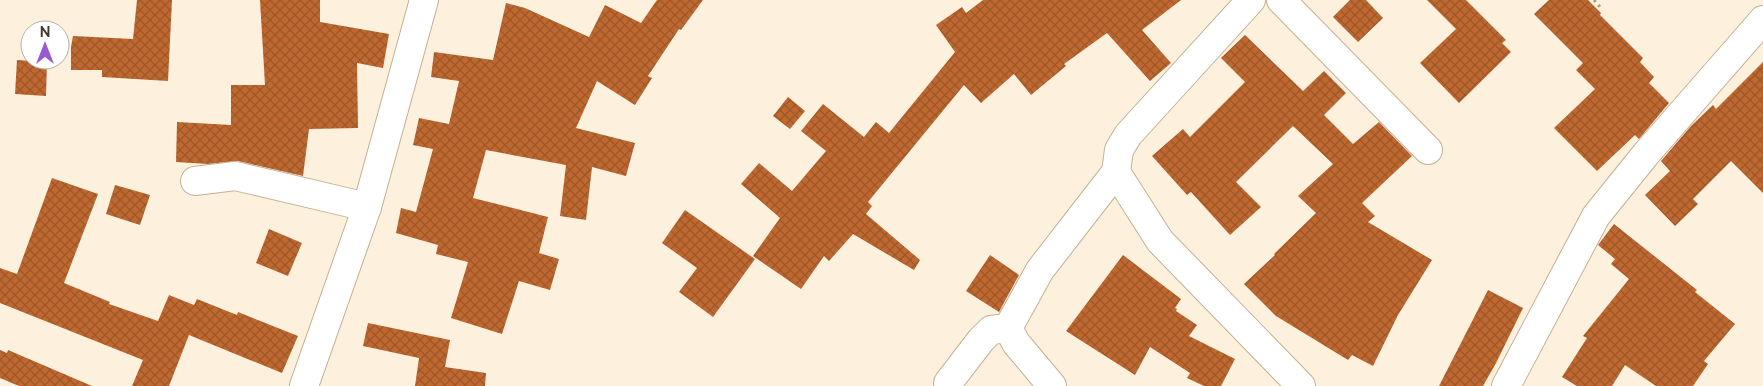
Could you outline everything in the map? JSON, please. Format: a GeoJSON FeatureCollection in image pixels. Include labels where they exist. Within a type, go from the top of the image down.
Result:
{"type":"FeatureCollection","features":[{"type":"Feature","properties":{"kind":"street"},"geometry":{"type":"LineString","coordinates":[[304,386],[368,207],[424,0]]}},
{"type":"Feature","properties":{"kind":"street"},"geometry":{"type":"LineString","coordinates":[[1008,328],[1040,270],[1116,172],[1119,150],[1128,135],[1251,0]]}},
{"type":"Feature","properties":{"kind":"street"},"geometry":{"type":"LineString","coordinates":[[1281,0],[1428,150]]}},
{"type":"Feature","properties":{"kind":"street"},"geometry":{"type":"LineString","coordinates":[[1506,386],[1596,216],[1646,154],[1763,20]]}},
{"type":"Feature","properties":{"kind":"street"},"geometry":{"type":"LineString","coordinates":[[1116,172],[1160,241],[1301,386]]}},
{"type":"Feature","properties":{"kind":"street"},"geometry":{"type":"LineString","coordinates":[[195,181],[235,176],[368,207]]}},
{"type":"Feature","properties":{"kind":"street"},"geometry":{"type":"LineString","coordinates":[[948,383],[980,340],[991,330],[1008,328]]}},
{"type":"Feature","properties":{"kind":"street"},"geometry":{"type":"LineString","coordinates":[[1008,328],[1016,343],[1052,386]]}},
{"type":"Feature","properties":{"kind":"path"},"geometry":{"type":"LineString","coordinates":[[1594,0],[1601,8]]}},
{"type":"Feature","properties":{"kind":"building"},"geometry":{"type":"Polygon","coordinates":[[[137,0],[172,0],[168,81],[102,77],[102,70],[71,70],[73,36],[133,39],[137,0]]]}},
{"type":"Feature","properties":{"kind":"building"},"geometry":{"type":"Polygon","coordinates":[[[260,0],[320,0],[320,22],[389,34],[383,68],[357,63],[358,128],[309,129],[303,176],[238,161],[208,164],[176,162],[177,122],[231,125],[231,85],[265,85],[260,0]]]}},
{"type":"Feature","properties":{"kind":"building"},"geometry":{"type":"Polygon","coordinates":[[[657,0],[703,0],[681,30],[679,29],[648,76],[652,78],[635,105],[597,81],[576,128],[635,143],[626,176],[592,167],[586,220],[560,216],[566,165],[486,150],[473,198],[548,217],[539,253],[559,259],[550,290],[519,281],[502,334],[451,318],[468,262],[436,254],[438,245],[396,233],[401,208],[416,212],[433,149],[413,145],[419,118],[449,124],[459,81],[431,77],[434,52],[493,60],[506,3],[525,8],[589,37],[605,5],[641,23],[657,0]]]}},
{"type":"Feature","properties":{"kind":"building"},"geometry":{"type":"Polygon","coordinates":[[[983,0],[1181,0],[1142,30],[1171,63],[1150,81],[1107,33],[1064,64],[1066,66],[1031,95],[1014,74],[981,103],[964,85],[868,202],[872,206],[866,214],[920,260],[914,270],[853,234],[829,261],[824,256],[801,289],[753,256],[780,218],[741,184],[759,163],[792,191],[826,151],[801,131],[823,104],[864,137],[876,122],[889,133],[955,52],[936,25],[962,7],[966,13],[983,0]]]}},
{"type":"Feature","properties":{"kind":"building"},"geometry":{"type":"Polygon","coordinates":[[[1350,0],[1366,0],[1383,18],[1358,42],[1333,17],[1350,0]]]}},
{"type":"Feature","properties":{"kind":"building"},"geometry":{"type":"Polygon","coordinates":[[[1427,0],[1466,0],[1506,40],[1502,43],[1511,52],[1459,103],[1420,63],[1456,29],[1427,0]]]}},
{"type":"Feature","properties":{"kind":"building"},"geometry":{"type":"Polygon","coordinates":[[[1549,0],[1588,0],[1601,13],[1600,15],[1643,58],[1640,62],[1654,77],[1649,83],[1669,103],[1639,139],[1635,135],[1597,171],[1554,128],[1595,89],[1576,70],[1583,63],[1534,14],[1549,0]]]}},
{"type":"Feature","properties":{"kind":"building"},"geometry":{"type":"Polygon","coordinates":[[[1245,35],[1303,91],[1324,71],[1346,93],[1324,115],[1353,144],[1379,122],[1412,156],[1362,203],[1375,216],[1368,222],[1432,260],[1398,315],[1373,366],[1352,355],[1348,360],[1276,316],[1244,284],[1316,213],[1298,196],[1333,164],[1293,126],[1236,182],[1261,207],[1230,235],[1191,192],[1187,195],[1152,156],[1183,129],[1190,137],[1245,82],[1221,58],[1245,35]]]}},
{"type":"Feature","properties":{"kind":"building"},"geometry":{"type":"Polygon","coordinates":[[[17,60],[20,60],[20,70],[47,70],[46,96],[15,94],[17,60]]]}},
{"type":"Feature","properties":{"kind":"building"},"geometry":{"type":"Polygon","coordinates":[[[1763,62],[1763,193],[1731,161],[1693,199],[1698,204],[1675,226],[1645,195],[1670,171],[1661,161],[1691,126],[1713,105],[1716,109],[1763,62]]]}},
{"type":"Feature","properties":{"kind":"building"},"geometry":{"type":"Polygon","coordinates":[[[788,97],[805,111],[790,129],[773,116],[788,97]]]}},
{"type":"Feature","properties":{"kind":"building"},"geometry":{"type":"Polygon","coordinates":[[[52,178],[98,194],[64,283],[110,302],[109,304],[158,321],[169,295],[194,305],[197,299],[237,315],[238,312],[298,336],[282,373],[189,335],[169,386],[132,386],[143,360],[0,303],[0,268],[17,274],[52,178]]]}},
{"type":"Feature","properties":{"kind":"building"},"geometry":{"type":"Polygon","coordinates":[[[115,185],[150,195],[140,225],[106,214],[115,185]]]}},
{"type":"Feature","properties":{"kind":"building"},"geometry":{"type":"Polygon","coordinates":[[[685,210],[755,259],[713,317],[679,292],[697,268],[662,243],[685,210]]]}},
{"type":"Feature","properties":{"kind":"building"},"geometry":{"type":"Polygon","coordinates":[[[1614,224],[1697,290],[1695,292],[1735,324],[1704,361],[1708,364],[1693,386],[1656,386],[1625,365],[1612,386],[1577,386],[1562,377],[1587,338],[1583,336],[1629,279],[1611,264],[1615,259],[1598,245],[1614,224]]]}},
{"type":"Feature","properties":{"kind":"building"},"geometry":{"type":"Polygon","coordinates":[[[269,229],[302,243],[288,276],[256,263],[269,229]]]}},
{"type":"Feature","properties":{"kind":"building"},"geometry":{"type":"Polygon","coordinates":[[[990,255],[1019,275],[999,312],[966,291],[990,255]]]}},
{"type":"Feature","properties":{"kind":"building"},"geometry":{"type":"Polygon","coordinates":[[[1123,255],[1181,299],[1175,308],[1177,309],[1176,311],[1197,325],[1189,336],[1235,359],[1221,386],[1204,386],[1187,378],[1190,373],[1150,347],[1135,375],[1066,331],[1123,255]]]}},
{"type":"Feature","properties":{"kind":"building"},"geometry":{"type":"Polygon","coordinates":[[[1488,290],[1523,308],[1496,363],[1483,386],[1439,386],[1488,290]]]}},
{"type":"Feature","properties":{"kind":"building"},"geometry":{"type":"Polygon","coordinates":[[[368,323],[450,340],[445,367],[486,373],[485,386],[415,386],[419,358],[363,346],[368,323]]]}},
{"type":"Feature","properties":{"kind":"building"},"geometry":{"type":"Polygon","coordinates":[[[0,350],[7,353],[8,350],[92,386],[19,386],[0,378],[0,350]]]}}]}
